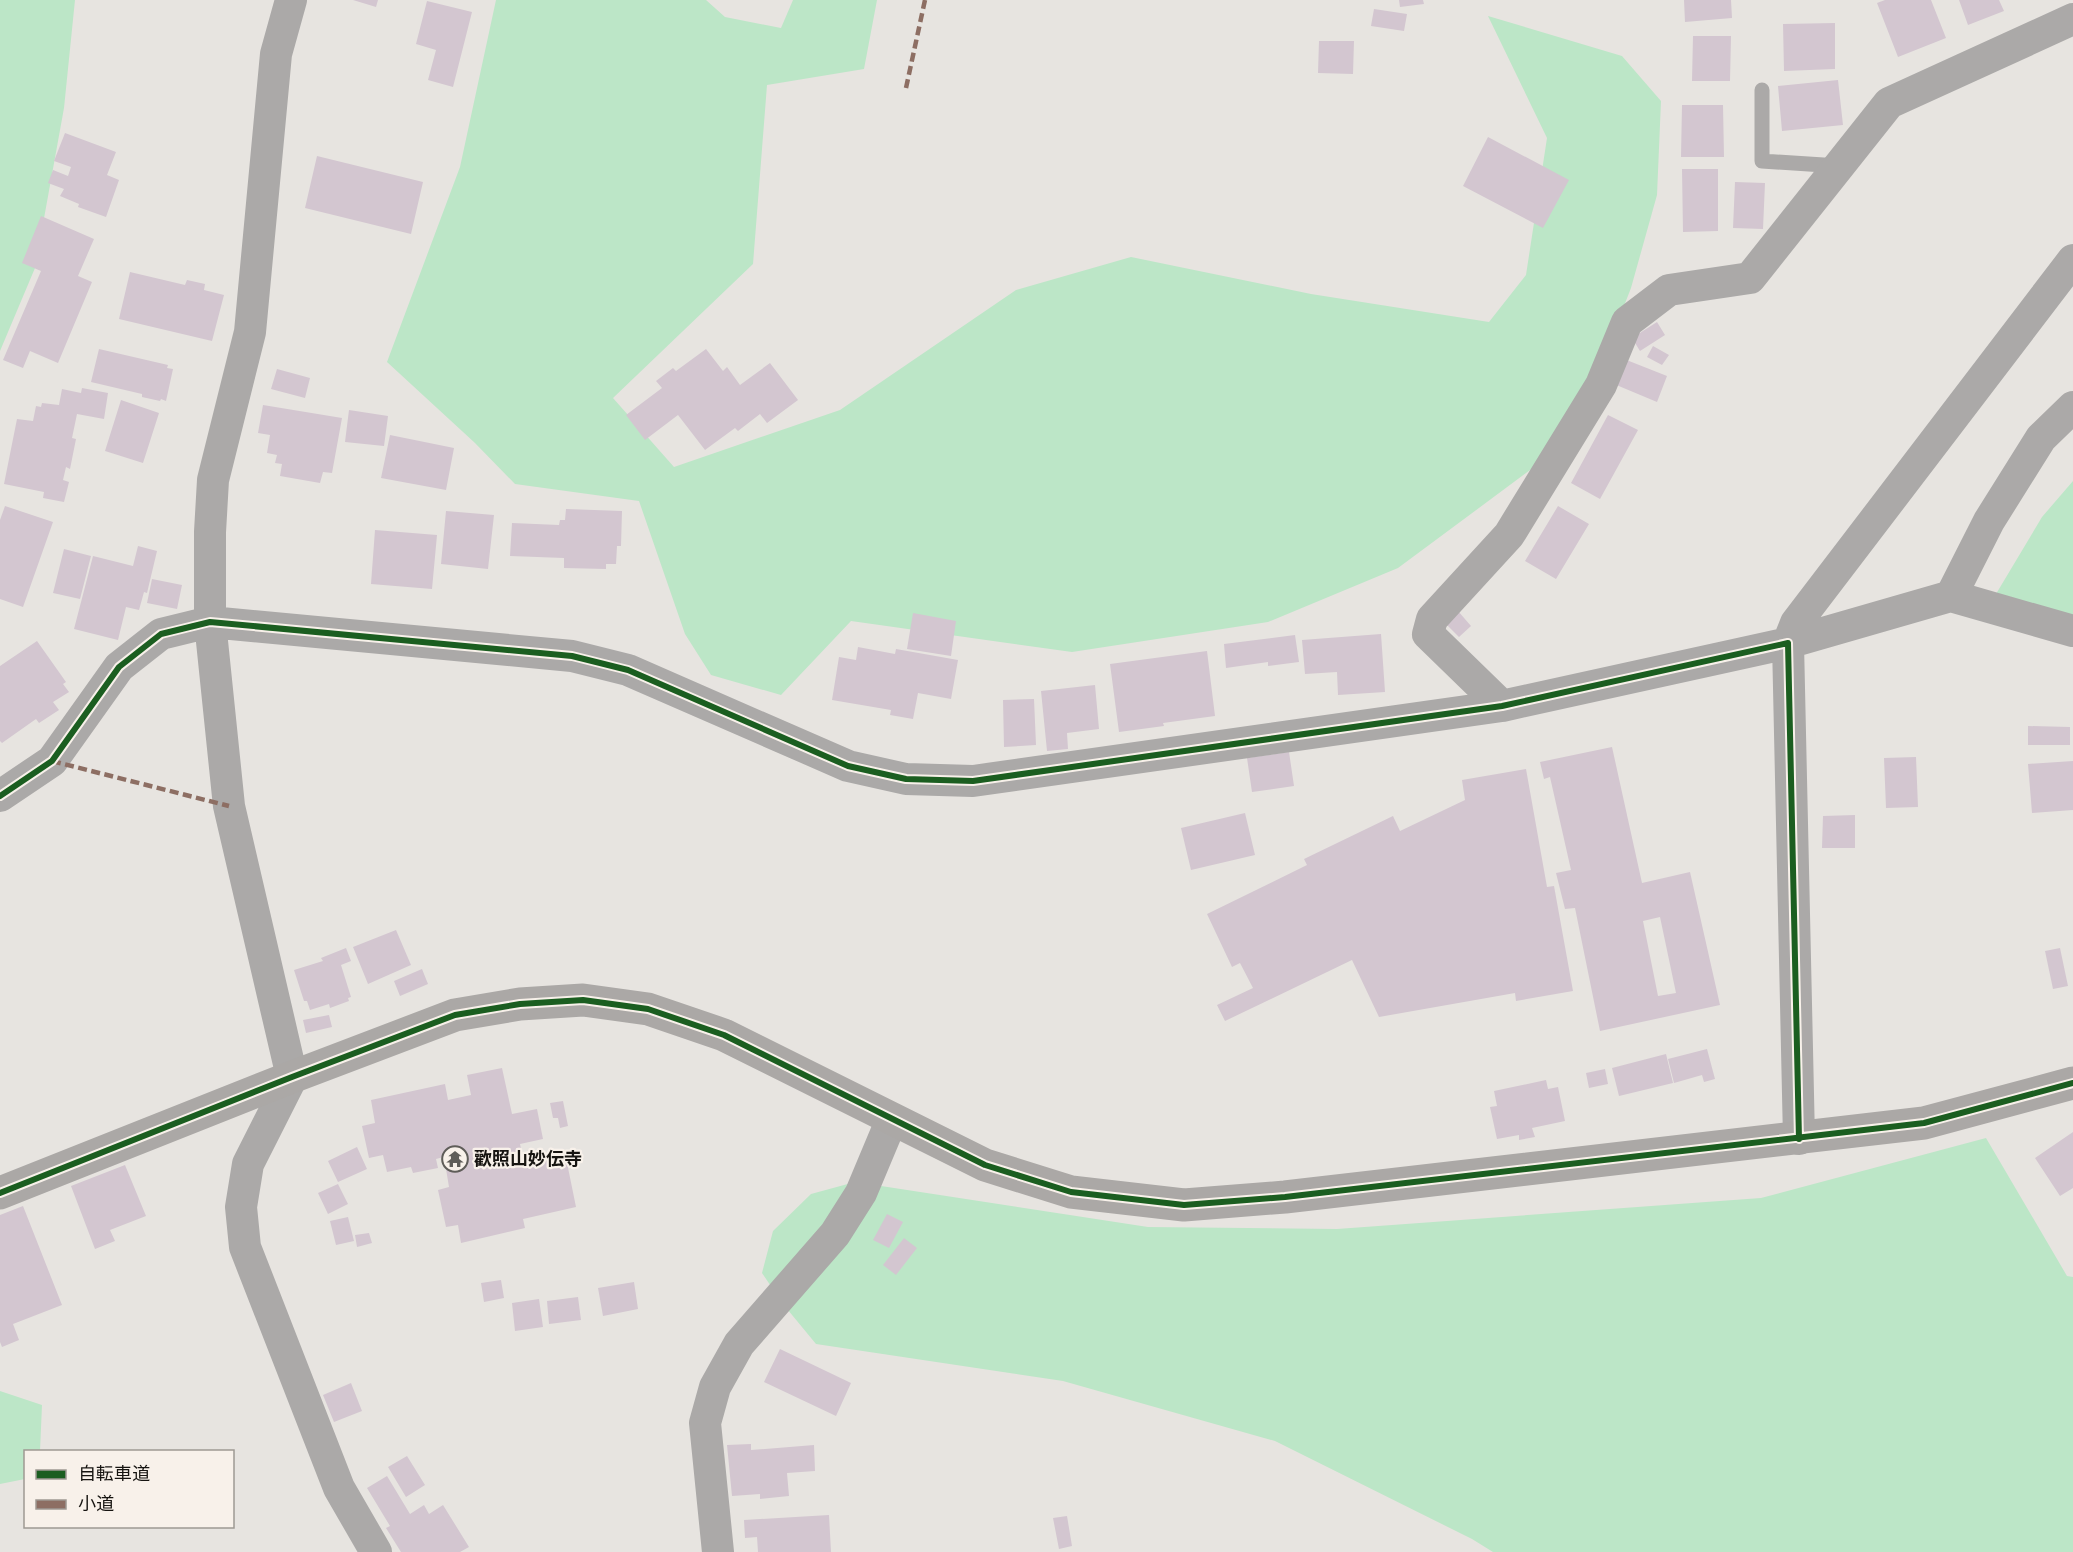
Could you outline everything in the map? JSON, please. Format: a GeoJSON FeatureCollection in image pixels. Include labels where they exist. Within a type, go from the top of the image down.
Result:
{"type":"FeatureCollection","features":[{"type":"Feature","properties":{"kind":"street"},"geometry":{"type":"LineString","coordinates":[[291,0],[276,54],[250,332],[213,480],[210,532],[210,622],[229,806],[292,1077],[248,1164],[241,1207],[245,1247],[339,1488],[376,1552]]}},
{"type":"Feature","properties":{"kind":"street"},"geometry":{"type":"LineString","coordinates":[[1502,706],[1428,634],[1432,619],[1509,535],[1601,384],[1627,322],[1669,290],[1750,278],[1889,103],[2073,19]]}},
{"type":"Feature","properties":{"kind":"street"},"geometry":{"type":"LineString","coordinates":[[1799,1139],[1788,643],[1796,623],[2073,260]]}},
{"type":"Feature","properties":{"kind":"street"},"geometry":{"type":"LineString","coordinates":[[1951,596],[1989,520],[2041,438],[2073,407]]}},
{"type":"Feature","properties":{"kind":"street"},"geometry":{"type":"LineString","coordinates":[[0,796],[52,761],[119,667],[160,634],[210,622],[572,656],[628,670],[848,766],[906,779],[973,780],[1502,706],[1788,643],[1951,596],[2073,631]]}},
{"type":"Feature","properties":{"kind":"street"},"geometry":{"type":"LineString","coordinates":[[0,1193],[455,1015],[520,1004],[583,1000],[648,1009],[724,1035],[985,1165],[1071,1192],[1184,1205],[1285,1197],[1924,1123],[2073,1083]]}},
{"type":"Feature","properties":{"kind":"street"},"geometry":{"type":"LineString","coordinates":[[718,1552],[705,1423],[715,1387],[739,1344],[836,1234],[861,1193],[892,1119]]}},
{"type":"Feature","properties":{"kind":"lane"},"geometry":{"type":"LineString","coordinates":[[1762,90],[1762,162],[1839,166]]}},
{"type":"Feature","properties":{"kind":"green space"},"geometry":{"type":"Polygon","coordinates":[[[0,0],[75,0],[64,108],[35,268],[0,351],[0,0]]]}},
{"type":"Feature","properties":{"kind":"green space"},"geometry":{"type":"Polygon","coordinates":[[[496,0],[706,0],[725,17],[781,28],[793,0],[877,0],[864,69],[767,85],[753,264],[613,398],[674,467],[840,410],[1016,290],[1131,257],[1311,294],[1489,322],[1526,275],[1547,138],[1488,16],[1622,56],[1661,101],[1657,195],[1631,288],[1572,439],[1398,568],[1268,622],[1072,652],[851,621],[781,695],[711,675],[685,634],[639,501],[515,484],[475,443],[387,362],[460,167],[496,0]]]}},
{"type":"Feature","properties":{"kind":"green space"},"geometry":{"type":"Polygon","coordinates":[[[2073,481],[2073,621],[1996,594],[2042,517],[2073,481]]]}},
{"type":"Feature","properties":{"kind":"green space"},"geometry":{"type":"Polygon","coordinates":[[[1986,1138],[2067,1276],[2073,1277],[2073,1552],[1493,1552],[1472,1539],[1275,1441],[1063,1381],[816,1344],[783,1304],[762,1273],[773,1231],[811,1194],[855,1182],[1148,1227],[1337,1229],[1761,1198],[1986,1138]]]}},
{"type":"Feature","properties":{"kind":"green space"},"geometry":{"type":"Polygon","coordinates":[[[0,1391],[42,1405],[40,1450],[24,1450],[24,1479],[0,1484],[0,1391]]]}},
{"type":"Feature","properties":{"kind":"building"},"geometry":{"type":"Polygon","coordinates":[[[353,0],[378,0],[376,7],[353,0]]]}},
{"type":"Feature","properties":{"kind":"building"},"geometry":{"type":"Polygon","coordinates":[[[1399,0],[1423,0],[1424,4],[1400,7],[1399,0]]]}},
{"type":"Feature","properties":{"kind":"building"},"geometry":{"type":"Polygon","coordinates":[[[1684,0],[1731,0],[1732,18],[1685,22],[1684,0]]]}},
{"type":"Feature","properties":{"kind":"building"},"geometry":{"type":"Polygon","coordinates":[[[1885,0],[1931,0],[1946,38],[1898,57],[1877,3],[1885,0]]]}},
{"type":"Feature","properties":{"kind":"building"},"geometry":{"type":"Polygon","coordinates":[[[1959,0],[1999,0],[2004,11],[1968,25],[1959,0]]]}},
{"type":"Feature","properties":{"kind":"building"},"geometry":{"type":"Polygon","coordinates":[[[427,1],[472,12],[453,87],[428,80],[436,50],[416,44],[427,1]]]}},
{"type":"Feature","properties":{"kind":"building"},"geometry":{"type":"Polygon","coordinates":[[[1374,9],[1407,14],[1404,31],[1371,26],[1374,9]]]}},
{"type":"Feature","properties":{"kind":"building"},"geometry":{"type":"Polygon","coordinates":[[[1835,23],[1835,69],[1784,71],[1783,24],[1835,23]]]}},
{"type":"Feature","properties":{"kind":"building"},"geometry":{"type":"Polygon","coordinates":[[[1693,36],[1731,36],[1730,81],[1692,81],[1693,36]]]}},
{"type":"Feature","properties":{"kind":"building"},"geometry":{"type":"Polygon","coordinates":[[[1319,41],[1354,41],[1353,74],[1318,73],[1319,41]]]}},
{"type":"Feature","properties":{"kind":"building"},"geometry":{"type":"Polygon","coordinates":[[[1838,80],[1843,125],[1782,131],[1778,86],[1838,80]]]}},
{"type":"Feature","properties":{"kind":"building"},"geometry":{"type":"Polygon","coordinates":[[[1682,105],[1723,105],[1724,157],[1681,157],[1682,105]]]}},
{"type":"Feature","properties":{"kind":"building"},"geometry":{"type":"Polygon","coordinates":[[[65,133],[116,152],[107,175],[119,180],[106,217],[78,207],[79,204],[60,196],[64,189],[48,183],[53,170],[68,176],[71,167],[54,161],[65,133]]]}},
{"type":"Feature","properties":{"kind":"building"},"geometry":{"type":"Polygon","coordinates":[[[1488,137],[1569,180],[1543,228],[1463,186],[1488,137]]]}},
{"type":"Feature","properties":{"kind":"building"},"geometry":{"type":"Polygon","coordinates":[[[317,156],[423,182],[411,234],[305,208],[317,156]]]}},
{"type":"Feature","properties":{"kind":"building"},"geometry":{"type":"Polygon","coordinates":[[[1682,169],[1718,169],[1718,231],[1683,232],[1682,169]]]}},
{"type":"Feature","properties":{"kind":"building"},"geometry":{"type":"Polygon","coordinates":[[[1735,182],[1765,183],[1763,229],[1733,228],[1735,182]]]}},
{"type":"Feature","properties":{"kind":"building"},"geometry":{"type":"Polygon","coordinates":[[[41,216],[94,239],[78,276],[92,282],[58,363],[30,351],[23,368],[3,360],[41,271],[22,263],[41,216]]]}},
{"type":"Feature","properties":{"kind":"building"},"geometry":{"type":"Polygon","coordinates":[[[130,272],[185,285],[187,280],[205,284],[204,290],[224,295],[212,341],[119,319],[130,272]]]}},
{"type":"Feature","properties":{"kind":"building"},"geometry":{"type":"Polygon","coordinates":[[[1657,322],[1665,335],[1640,351],[1632,338],[1657,322]]]}},
{"type":"Feature","properties":{"kind":"building"},"geometry":{"type":"Polygon","coordinates":[[[1653,346],[1669,355],[1662,365],[1647,357],[1653,346]]]}},
{"type":"Feature","properties":{"kind":"building"},"geometry":{"type":"Polygon","coordinates":[[[99,349],[168,365],[167,368],[173,369],[166,401],[142,397],[142,394],[91,382],[99,349]]]}},
{"type":"Feature","properties":{"kind":"building"},"geometry":{"type":"Polygon","coordinates":[[[706,349],[723,371],[727,367],[740,385],[770,363],[798,400],[767,423],[760,414],[738,431],[735,428],[705,450],[678,415],[645,440],[626,415],[662,388],[656,381],[673,368],[676,371],[706,349]]]}},
{"type":"Feature","properties":{"kind":"building"},"geometry":{"type":"Polygon","coordinates":[[[1624,359],[1667,376],[1657,402],[1614,384],[1624,359]]]}},
{"type":"Feature","properties":{"kind":"building"},"geometry":{"type":"Polygon","coordinates":[[[277,369],[310,378],[305,398],[271,389],[277,369]]]}},
{"type":"Feature","properties":{"kind":"building"},"geometry":{"type":"Polygon","coordinates":[[[82,388],[108,393],[104,419],[77,414],[72,438],[76,439],[70,469],[66,467],[63,480],[69,482],[64,502],[43,498],[44,492],[4,484],[17,419],[33,421],[36,406],[41,407],[42,403],[59,405],[62,389],[81,393],[82,388]]]}},
{"type":"Feature","properties":{"kind":"building"},"geometry":{"type":"Polygon","coordinates":[[[121,400],[159,413],[143,463],[105,451],[121,400]]]}},
{"type":"Feature","properties":{"kind":"building"},"geometry":{"type":"Polygon","coordinates":[[[263,405],[342,418],[332,473],[323,472],[320,483],[280,476],[282,464],[275,463],[277,455],[267,453],[270,435],[258,433],[263,405]]]}},
{"type":"Feature","properties":{"kind":"building"},"geometry":{"type":"Polygon","coordinates":[[[349,410],[388,416],[384,446],[345,442],[349,410]]]}},
{"type":"Feature","properties":{"kind":"building"},"geometry":{"type":"Polygon","coordinates":[[[1608,415],[1638,430],[1600,499],[1571,483],[1608,415]]]}},
{"type":"Feature","properties":{"kind":"building"},"geometry":{"type":"Polygon","coordinates":[[[390,435],[454,448],[446,490],[381,478],[390,435]]]}},
{"type":"Feature","properties":{"kind":"building"},"geometry":{"type":"Polygon","coordinates":[[[5,506],[53,522],[23,607],[0,599],[0,520],[5,506]]]}},
{"type":"Feature","properties":{"kind":"building"},"geometry":{"type":"Polygon","coordinates":[[[1558,506],[1589,524],[1556,579],[1525,561],[1558,506]]]}},
{"type":"Feature","properties":{"kind":"building"},"geometry":{"type":"Polygon","coordinates":[[[566,509],[622,511],[621,546],[617,546],[616,564],[606,564],[606,569],[564,568],[564,558],[510,556],[512,523],[559,525],[560,520],[565,520],[566,509]]]}},
{"type":"Feature","properties":{"kind":"building"},"geometry":{"type":"Polygon","coordinates":[[[446,511],[494,515],[488,569],[441,564],[446,511]]]}},
{"type":"Feature","properties":{"kind":"building"},"geometry":{"type":"Polygon","coordinates":[[[375,530],[437,535],[432,589],[371,584],[375,530]]]}},
{"type":"Feature","properties":{"kind":"building"},"geometry":{"type":"Polygon","coordinates":[[[138,546],[157,551],[147,593],[144,592],[139,610],[126,607],[118,640],[74,629],[93,556],[133,566],[138,546]]]}},
{"type":"Feature","properties":{"kind":"building"},"geometry":{"type":"Polygon","coordinates":[[[64,549],[91,556],[80,599],[53,593],[64,549]]]}},
{"type":"Feature","properties":{"kind":"building"},"geometry":{"type":"Polygon","coordinates":[[[152,579],[182,585],[177,609],[147,603],[152,579]]]}},
{"type":"Feature","properties":{"kind":"building"},"geometry":{"type":"Polygon","coordinates":[[[1458,611],[1471,626],[1459,637],[1445,623],[1458,611]]]}},
{"type":"Feature","properties":{"kind":"building"},"geometry":{"type":"Polygon","coordinates":[[[913,613],[956,621],[951,656],[907,649],[913,613]]]}},
{"type":"Feature","properties":{"kind":"building"},"geometry":{"type":"Polygon","coordinates":[[[1381,634],[1385,692],[1338,695],[1337,672],[1305,674],[1302,640],[1381,634]]]}},
{"type":"Feature","properties":{"kind":"building"},"geometry":{"type":"Polygon","coordinates":[[[1295,635],[1299,662],[1268,666],[1268,662],[1226,668],[1224,644],[1295,635]]]}},
{"type":"Feature","properties":{"kind":"building"},"geometry":{"type":"Polygon","coordinates":[[[37,641],[66,682],[63,684],[69,692],[53,702],[59,710],[39,723],[36,719],[2,743],[0,741],[0,666],[37,641]]]}},
{"type":"Feature","properties":{"kind":"building"},"geometry":{"type":"Polygon","coordinates":[[[858,647],[895,654],[896,649],[958,660],[951,699],[918,693],[913,719],[890,715],[891,710],[832,700],[839,657],[856,660],[858,647]]]}},
{"type":"Feature","properties":{"kind":"building"},"geometry":{"type":"Polygon","coordinates":[[[1207,651],[1215,716],[1119,732],[1110,664],[1207,651]]]}},
{"type":"Feature","properties":{"kind":"building"},"geometry":{"type":"Polygon","coordinates":[[[1095,685],[1099,729],[1067,733],[1068,749],[1047,751],[1041,691],[1095,685]]]}},
{"type":"Feature","properties":{"kind":"building"},"geometry":{"type":"Polygon","coordinates":[[[1034,699],[1036,745],[1004,747],[1003,700],[1034,699]]]}},
{"type":"Feature","properties":{"kind":"building"},"geometry":{"type":"Polygon","coordinates":[[[2028,726],[2070,727],[2070,745],[2028,745],[2028,726]]]}},
{"type":"Feature","properties":{"kind":"building"},"geometry":{"type":"Polygon","coordinates":[[[1612,747],[1642,883],[1690,872],[1720,1005],[1600,1031],[1575,908],[1565,909],[1556,873],[1571,870],[1550,777],[1544,779],[1540,762],[1612,747]],[[1660,917],[1643,921],[1658,996],[1676,993],[1660,917]]]}},
{"type":"Feature","properties":{"kind":"building"},"geometry":{"type":"Polygon","coordinates":[[[1289,752],[1294,786],[1252,792],[1247,758],[1289,752]]]}},
{"type":"Feature","properties":{"kind":"building"},"geometry":{"type":"Polygon","coordinates":[[[1916,757],[1918,807],[1886,808],[1884,758],[1916,757]]]}},
{"type":"Feature","properties":{"kind":"building"},"geometry":{"type":"Polygon","coordinates":[[[2073,761],[2073,810],[2032,813],[2028,764],[2073,761]]]}},
{"type":"Feature","properties":{"kind":"building"},"geometry":{"type":"Polygon","coordinates":[[[1526,769],[1547,887],[1554,886],[1573,991],[1516,1001],[1515,993],[1379,1017],[1352,960],[1225,1021],[1217,1005],[1253,988],[1240,963],[1232,967],[1207,914],[1307,865],[1304,859],[1393,816],[1400,831],[1465,800],[1462,780],[1526,769]]]}},
{"type":"Feature","properties":{"kind":"building"},"geometry":{"type":"Polygon","coordinates":[[[1245,813],[1255,855],[1191,870],[1181,828],[1245,813]]]}},
{"type":"Feature","properties":{"kind":"building"},"geometry":{"type":"Polygon","coordinates":[[[1855,815],[1855,848],[1822,848],[1823,816],[1855,815]]]}},
{"type":"Feature","properties":{"kind":"building"},"geometry":{"type":"Polygon","coordinates":[[[396,930],[411,965],[368,984],[353,947],[396,930]]]}},
{"type":"Feature","properties":{"kind":"building"},"geometry":{"type":"Polygon","coordinates":[[[346,948],[351,961],[341,965],[351,997],[348,998],[349,1001],[330,1008],[329,1004],[310,1010],[307,1001],[304,1001],[294,970],[323,961],[321,958],[346,948]]]}},
{"type":"Feature","properties":{"kind":"building"},"geometry":{"type":"Polygon","coordinates":[[[2060,948],[2068,986],[2053,989],[2045,951],[2060,948]]]}},
{"type":"Feature","properties":{"kind":"building"},"geometry":{"type":"Polygon","coordinates":[[[422,969],[428,984],[400,996],[394,981],[422,969]]]}},
{"type":"Feature","properties":{"kind":"building"},"geometry":{"type":"Polygon","coordinates":[[[329,1015],[332,1027],[306,1033],[303,1020],[329,1015]]]}},
{"type":"Feature","properties":{"kind":"building"},"geometry":{"type":"Polygon","coordinates":[[[1707,1049],[1715,1079],[1704,1082],[1702,1075],[1674,1083],[1668,1059],[1707,1049]]]}},
{"type":"Feature","properties":{"kind":"building"},"geometry":{"type":"Polygon","coordinates":[[[1666,1054],[1673,1083],[1619,1096],[1612,1068],[1666,1054]]]}},
{"type":"Feature","properties":{"kind":"building"},"geometry":{"type":"Polygon","coordinates":[[[502,1068],[512,1114],[537,1109],[543,1139],[520,1144],[524,1162],[565,1153],[576,1207],[523,1219],[525,1228],[461,1243],[458,1225],[446,1227],[438,1190],[449,1187],[446,1169],[450,1168],[447,1156],[436,1159],[438,1168],[413,1173],[411,1167],[387,1172],[383,1155],[369,1158],[362,1126],[375,1123],[371,1100],[445,1084],[448,1100],[471,1095],[467,1075],[502,1068]]]}},
{"type":"Feature","properties":{"kind":"building"},"geometry":{"type":"Polygon","coordinates":[[[1605,1069],[1608,1084],[1589,1088],[1586,1073],[1605,1069]]]}},
{"type":"Feature","properties":{"kind":"building"},"geometry":{"type":"Polygon","coordinates":[[[1546,1080],[1548,1089],[1558,1087],[1565,1121],[1532,1128],[1535,1137],[1519,1140],[1519,1135],[1497,1139],[1490,1107],[1497,1106],[1494,1091],[1546,1080]]]}},
{"type":"Feature","properties":{"kind":"building"},"geometry":{"type":"Polygon","coordinates":[[[563,1101],[568,1126],[560,1128],[558,1118],[553,1118],[550,1103],[563,1101]]]}},
{"type":"Feature","properties":{"kind":"building"},"geometry":{"type":"Polygon","coordinates":[[[2073,1132],[2073,1188],[2060,1196],[2035,1158],[2073,1132]]]}},
{"type":"Feature","properties":{"kind":"building"},"geometry":{"type":"Polygon","coordinates":[[[357,1147],[367,1169],[338,1182],[328,1161],[357,1147]]]}},
{"type":"Feature","properties":{"kind":"building"},"geometry":{"type":"Polygon","coordinates":[[[125,1165],[146,1216],[110,1230],[115,1241],[95,1249],[71,1186],[125,1165]]]}},
{"type":"Feature","properties":{"kind":"building"},"geometry":{"type":"Polygon","coordinates":[[[338,1184],[348,1204],[328,1214],[318,1193],[338,1184]]]}},
{"type":"Feature","properties":{"kind":"building"},"geometry":{"type":"Polygon","coordinates":[[[23,1206],[62,1305],[13,1324],[19,1340],[2,1347],[0,1342],[0,1215],[23,1206]]]}},
{"type":"Feature","properties":{"kind":"building"},"geometry":{"type":"Polygon","coordinates":[[[887,1214],[903,1222],[889,1248],[873,1240],[887,1214]]]}},
{"type":"Feature","properties":{"kind":"building"},"geometry":{"type":"Polygon","coordinates":[[[348,1217],[354,1241],[336,1245],[330,1221],[348,1217]]]}},
{"type":"Feature","properties":{"kind":"building"},"geometry":{"type":"Polygon","coordinates":[[[369,1233],[372,1243],[357,1247],[355,1235],[369,1233]]]}},
{"type":"Feature","properties":{"kind":"building"},"geometry":{"type":"Polygon","coordinates":[[[904,1238],[917,1248],[896,1275],[883,1265],[904,1238]]]}},
{"type":"Feature","properties":{"kind":"building"},"geometry":{"type":"Polygon","coordinates":[[[501,1280],[504,1298],[484,1302],[481,1283],[501,1280]]]}},
{"type":"Feature","properties":{"kind":"building"},"geometry":{"type":"Polygon","coordinates":[[[634,1282],[638,1309],[603,1316],[598,1288],[634,1282]]]}},
{"type":"Feature","properties":{"kind":"building"},"geometry":{"type":"Polygon","coordinates":[[[578,1297],[581,1320],[549,1324],[547,1301],[578,1297]]]}},
{"type":"Feature","properties":{"kind":"building"},"geometry":{"type":"Polygon","coordinates":[[[539,1299],[543,1327],[515,1331],[512,1303],[539,1299]]]}},
{"type":"Feature","properties":{"kind":"building"},"geometry":{"type":"Polygon","coordinates":[[[780,1349],[851,1383],[836,1416],[764,1382],[780,1349]]]}},
{"type":"Feature","properties":{"kind":"building"},"geometry":{"type":"Polygon","coordinates":[[[351,1383],[362,1411],[334,1422],[323,1395],[351,1383]]]}},
{"type":"Feature","properties":{"kind":"building"},"geometry":{"type":"Polygon","coordinates":[[[751,1444],[751,1450],[814,1445],[815,1471],[787,1473],[789,1496],[760,1499],[760,1494],[732,1496],[727,1445],[751,1444]]]}},
{"type":"Feature","properties":{"kind":"building"},"geometry":{"type":"Polygon","coordinates":[[[407,1456],[425,1485],[406,1497],[388,1467],[407,1456]]]}},
{"type":"Feature","properties":{"kind":"building"},"geometry":{"type":"Polygon","coordinates":[[[387,1476],[410,1514],[424,1505],[429,1514],[443,1505],[469,1547],[460,1552],[401,1552],[386,1528],[390,1526],[367,1488],[387,1476]]]}},
{"type":"Feature","properties":{"kind":"building"},"geometry":{"type":"Polygon","coordinates":[[[829,1515],[831,1552],[758,1552],[757,1537],[745,1538],[744,1520],[829,1515]]]}},
{"type":"Feature","properties":{"kind":"building"},"geometry":{"type":"Polygon","coordinates":[[[1067,1516],[1072,1546],[1059,1549],[1053,1518],[1067,1516]]]}},
{"type":"Feature","properties":{"kind":"marked path"},"geometry":{"type":"LineString","coordinates":[[906,88],[925,0]]}},
{"type":"Feature","properties":{"kind":"marked path"},"geometry":{"type":"LineString","coordinates":[[52,761],[229,806]]}},
{"type":"Feature","properties":{"kind":"cycle path"},"geometry":{"type":"LineString","coordinates":[[0,796],[52,761],[119,667],[161,634],[210,622],[572,656],[628,670],[848,766],[906,779],[973,781],[1502,706],[1788,643],[1799,1139]]}},
{"type":"Feature","properties":{"kind":"cycle path"},"geometry":{"type":"LineString","coordinates":[[0,1193],[455,1015],[520,1004],[583,1000],[648,1009],[724,1035],[985,1165],[1071,1192],[1184,1205],[1285,1197],[1924,1123],[2073,1083]]}},
{"type":"Feature","properties":{"kind":"place","name":"歡照山妙伝寺"},"geometry":{"type":"Point","coordinates":[455,1159]}}]}
